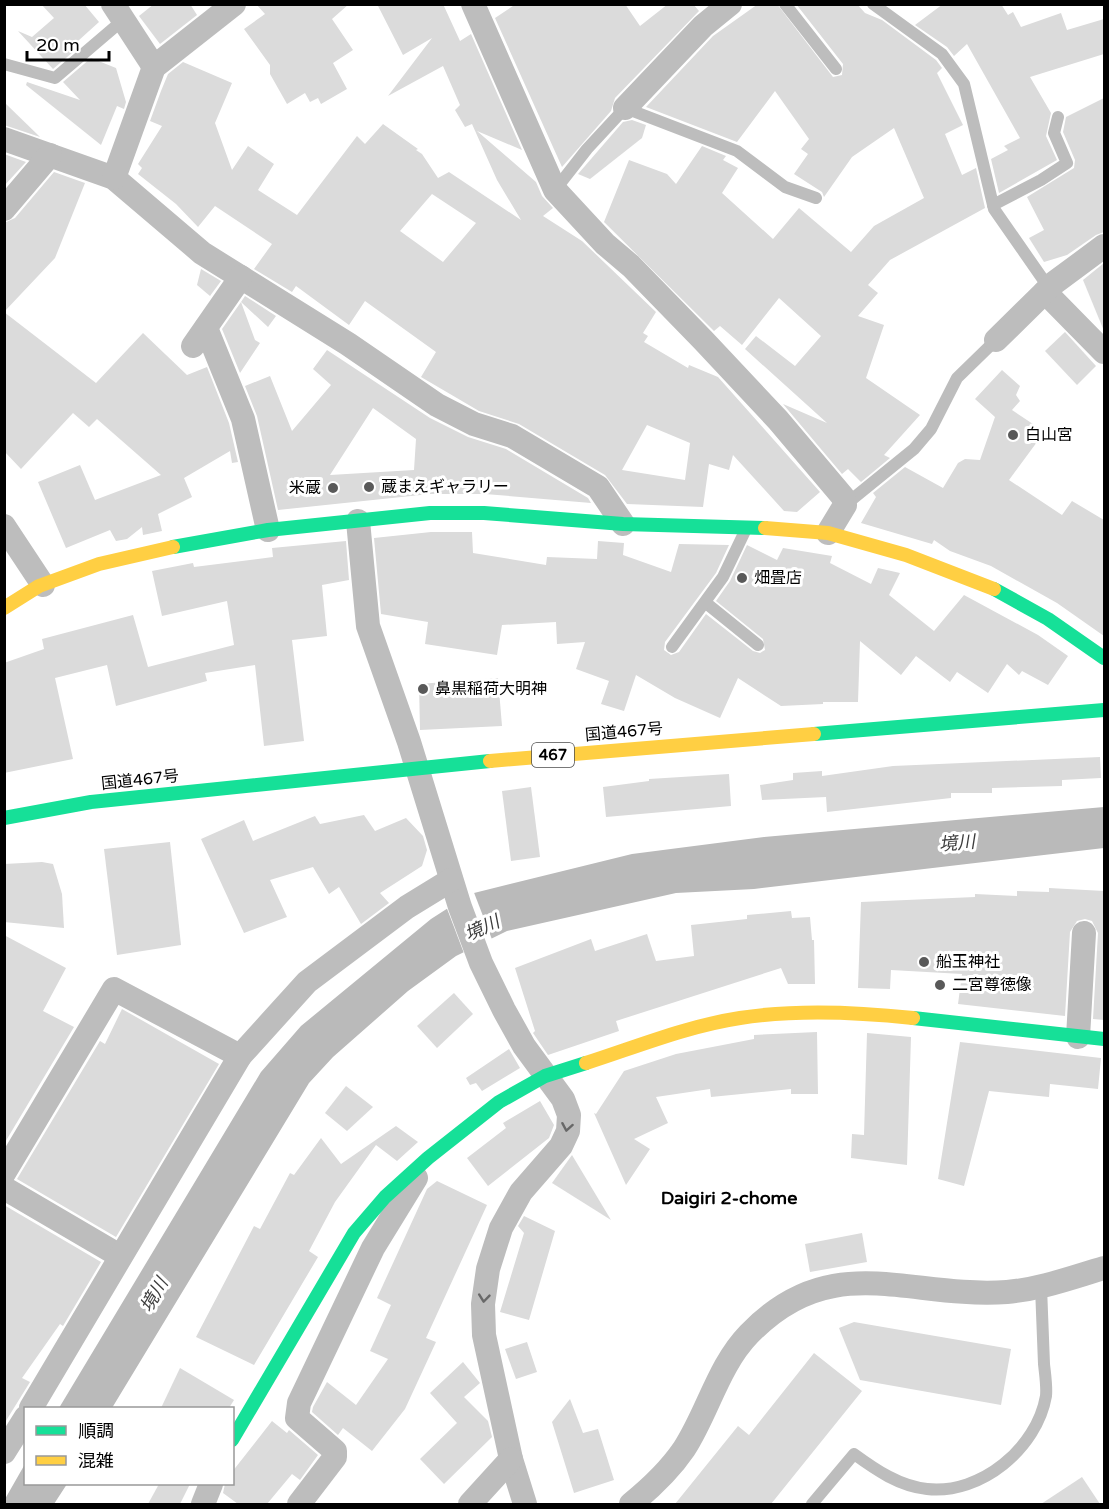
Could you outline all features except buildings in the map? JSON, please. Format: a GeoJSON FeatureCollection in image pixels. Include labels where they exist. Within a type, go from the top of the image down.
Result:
{"type":"FeatureCollection","features":[{"type":"Feature","properties":{"kind":"main road"},"geometry":{"type":"LineString","coordinates":[[4,608],[43,585],[99,564],[268,530],[430,513],[484,513],[623,524],[747,527],[828,533],[906,555],[982,582],[1048,619],[1104,658]]}},
{"type":"Feature","properties":{"kind":"main road","name":"国道467号"},"geometry":{"type":"LineString","coordinates":[[4,818],[91,802],[416,767],[1104,710]]}},
{"type":"Feature","properties":{"kind":"main road"},"geometry":{"type":"LineString","coordinates":[[234,1437],[354,1233],[385,1197],[428,1158],[499,1102],[545,1076],[683,1032],[739,1018],[772,1015],[843,1013],[885,1015],[1104,1039]]}},
{"type":"Feature","properties":{"kind":"street"},"geometry":{"type":"LineString","coordinates":[[114,178],[154,67],[234,4]]}},
{"type":"Feature","properties":{"kind":"street"},"geometry":{"type":"LineString","coordinates":[[473,4],[555,190],[778,420],[843,497],[845,505],[828,533]]}},
{"type":"Feature","properties":{"kind":"street"},"geometry":{"type":"LineString","coordinates":[[625,108],[716,9]]}},
{"type":"Feature","properties":{"kind":"street"},"geometry":{"type":"LineString","coordinates":[[118,12],[154,67]]}},
{"type":"Feature","properties":{"kind":"street"},"geometry":{"type":"LineString","coordinates":[[4,139],[114,178],[202,253],[348,344],[438,405],[474,424],[512,436],[598,487],[623,524]]}},
{"type":"Feature","properties":{"kind":"street"},"geometry":{"type":"LineString","coordinates":[[4,209],[50,155]]}},
{"type":"Feature","properties":{"kind":"street"},"geometry":{"type":"LineString","coordinates":[[996,340],[1047,290],[1104,246]]}},
{"type":"Feature","properties":{"kind":"street"},"geometry":{"type":"LineString","coordinates":[[241,277],[200,337],[243,419],[268,530]]}},
{"type":"Feature","properties":{"kind":"street"},"geometry":{"type":"LineString","coordinates":[[1047,290],[1104,352]]}},
{"type":"Feature","properties":{"kind":"street"},"geometry":{"type":"LineString","coordinates":[[358,521],[368,626],[416,767],[451,880],[481,963],[524,1046],[563,1099],[569,1115],[568,1131],[561,1146],[521,1192],[501,1228],[488,1269],[483,1304],[484,1335],[511,1458],[525,1504]]}},
{"type":"Feature","properties":{"kind":"street"},"geometry":{"type":"LineString","coordinates":[[4,526],[43,585]]}},
{"type":"Feature","properties":{"kind":"street"},"geometry":{"type":"LineString","coordinates":[[32,1407],[240,1056],[307,982],[399,913],[451,880]]}},
{"type":"Feature","properties":{"kind":"street"},"geometry":{"type":"LineString","coordinates":[[1078,1037],[1084,933]]}},
{"type":"Feature","properties":{"kind":"street"},"geometry":{"type":"LineString","coordinates":[[4,1173],[114,989],[240,1056]]}},
{"type":"Feature","properties":{"kind":"street"},"geometry":{"type":"LineString","coordinates":[[299,1504],[335,1457],[335,1451],[297,1418],[299,1403],[373,1248],[428,1158]]}},
{"type":"Feature","properties":{"kind":"street"},"geometry":{"type":"LineString","coordinates":[[4,1188],[120,1256]]}},
{"type":"Feature","properties":{"kind":"street"},"geometry":{"type":"LineString","coordinates":[[631,1504],[663,1479],[686,1447],[723,1369],[748,1334],[783,1305],[824,1286],[875,1282],[970,1292],[1007,1292],[1041,1287],[1104,1268]]}},
{"type":"Feature","properties":{"kind":"street"},"geometry":{"type":"LineString","coordinates":[[4,1452],[24,1420]]}},
{"type":"Feature","properties":{"kind":"street"},"geometry":{"type":"LineString","coordinates":[[470,1504],[511,1458]]}},
{"type":"Feature","properties":{"kind":"street"},"geometry":{"type":"LineString","coordinates":[[202,1504],[211,1485]]}},
{"type":"Feature","properties":{"kind":"lane"},"geometry":{"type":"LineString","coordinates":[[785,4],[836,69]]}},
{"type":"Feature","properties":{"kind":"lane"},"geometry":{"type":"LineString","coordinates":[[873,4],[942,54],[963,84],[993,205],[1047,290]]}},
{"type":"Feature","properties":{"kind":"lane"},"geometry":{"type":"LineString","coordinates":[[4,64],[55,78],[118,12]]}},
{"type":"Feature","properties":{"kind":"lane"},"geometry":{"type":"LineString","coordinates":[[555,190],[587,149],[625,108],[737,151],[785,187],[816,198]]}},
{"type":"Feature","properties":{"kind":"lane"},"geometry":{"type":"LineString","coordinates":[[993,205],[1041,180],[1067,163],[1054,133],[1058,117]]}},
{"type":"Feature","properties":{"kind":"lane"},"geometry":{"type":"LineString","coordinates":[[845,505],[914,449],[931,429],[957,378],[996,340]]}},
{"type":"Feature","properties":{"kind":"lane"},"geometry":{"type":"LineString","coordinates":[[672,647],[723,577],[747,527]]}},
{"type":"Feature","properties":{"kind":"lane"},"geometry":{"type":"LineString","coordinates":[[706,603],[758,645]]}},
{"type":"Feature","properties":{"kind":"lane"},"geometry":{"type":"LineString","coordinates":[[812,1504],[854,1454],[886,1475],[928,1490],[959,1486],[969,1482],[988,1474],[1017,1454],[1037,1425],[1046,1395],[1041,1287]]}},
{"type":"Feature","properties":{"kind":"water","name":"境川"},"geometry":{"type":"Polygon","coordinates":[[[1104,807],[1104,848],[754,889],[676,893],[507,931],[456,956],[408,991],[333,1057],[309,1083],[113,1407],[60,1407],[261,1072],[301,1026],[431,919],[470,894],[632,854],[764,837],[1104,807]]]}},
{"type":"Feature","properties":{"kind":"water"},"geometry":{"type":"Polygon","coordinates":[[[24,1466],[24,1485],[66,1485],[54,1504],[5,1504],[5,1499],[24,1466]]]}},
{"type":"Feature","properties":{"kind":"pier"},"geometry":{"type":"Polygon","coordinates":[[[473,890],[493,942],[465,956],[446,906],[473,890]]]}},
{"type":"Feature","properties":{"kind":"traffic: fast"},"geometry":{"type":"LineString","coordinates":[[173,547],[268,530],[430,513],[484,513],[623,524],[765,528]]}},
{"type":"Feature","properties":{"kind":"traffic: fast"},"geometry":{"type":"LineString","coordinates":[[994,589],[1048,619],[1104,658]]}},
{"type":"Feature","properties":{"kind":"traffic: fast"},"geometry":{"type":"LineString","coordinates":[[814,734],[1104,710]]}},
{"type":"Feature","properties":{"kind":"traffic: fast"},"geometry":{"type":"LineString","coordinates":[[4,818],[91,802],[490,761]]}},
{"type":"Feature","properties":{"kind":"traffic: fast"},"geometry":{"type":"LineString","coordinates":[[913,1018],[1104,1039]]}},
{"type":"Feature","properties":{"kind":"traffic: fast"},"geometry":{"type":"LineString","coordinates":[[234,1437],[354,1233],[385,1197],[428,1158],[499,1102],[545,1076],[586,1063]]}},
{"type":"Feature","properties":{"kind":"traffic: slow"},"geometry":{"type":"LineString","coordinates":[[765,528],[828,533],[906,555],[994,589]]}},
{"type":"Feature","properties":{"kind":"traffic: slow"},"geometry":{"type":"LineString","coordinates":[[4,608],[39,586],[99,564],[173,547]]}},
{"type":"Feature","properties":{"kind":"traffic: slow"},"geometry":{"type":"LineString","coordinates":[[490,761],[814,734]]}},
{"type":"Feature","properties":{"kind":"traffic: slow"},"geometry":{"type":"LineString","coordinates":[[586,1063],[681,1032],[761,1015],[826,1012],[913,1018]]}},
{"type":"Feature","properties":{"kind":"place","name":"白山宮"},"geometry":{"type":"Point","coordinates":[1013,435]}},
{"type":"Feature","properties":{"kind":"place","name":"蔵まえギャラリー"},"geometry":{"type":"Point","coordinates":[369,487]}},
{"type":"Feature","properties":{"kind":"place","name":"米蔵"},"geometry":{"type":"Point","coordinates":[333,488]}},
{"type":"Feature","properties":{"kind":"place","name":"畑畳店"},"geometry":{"type":"Point","coordinates":[742,578]}},
{"type":"Feature","properties":{"kind":"place","name":"鼻黒稲荷大明神"},"geometry":{"type":"Point","coordinates":[423,689]}},
{"type":"Feature","properties":{"kind":"place","name":"船玉神社"},"geometry":{"type":"Point","coordinates":[924,962]}},
{"type":"Feature","properties":{"kind":"place","name":"二宮尊徳像"},"geometry":{"type":"Point","coordinates":[940,985]}},
{"type":"Feature","properties":{"kind":"district","name":"Daigiri 2-chome"},"geometry":{"type":"Point","coordinates":[729,1198]}}]}
